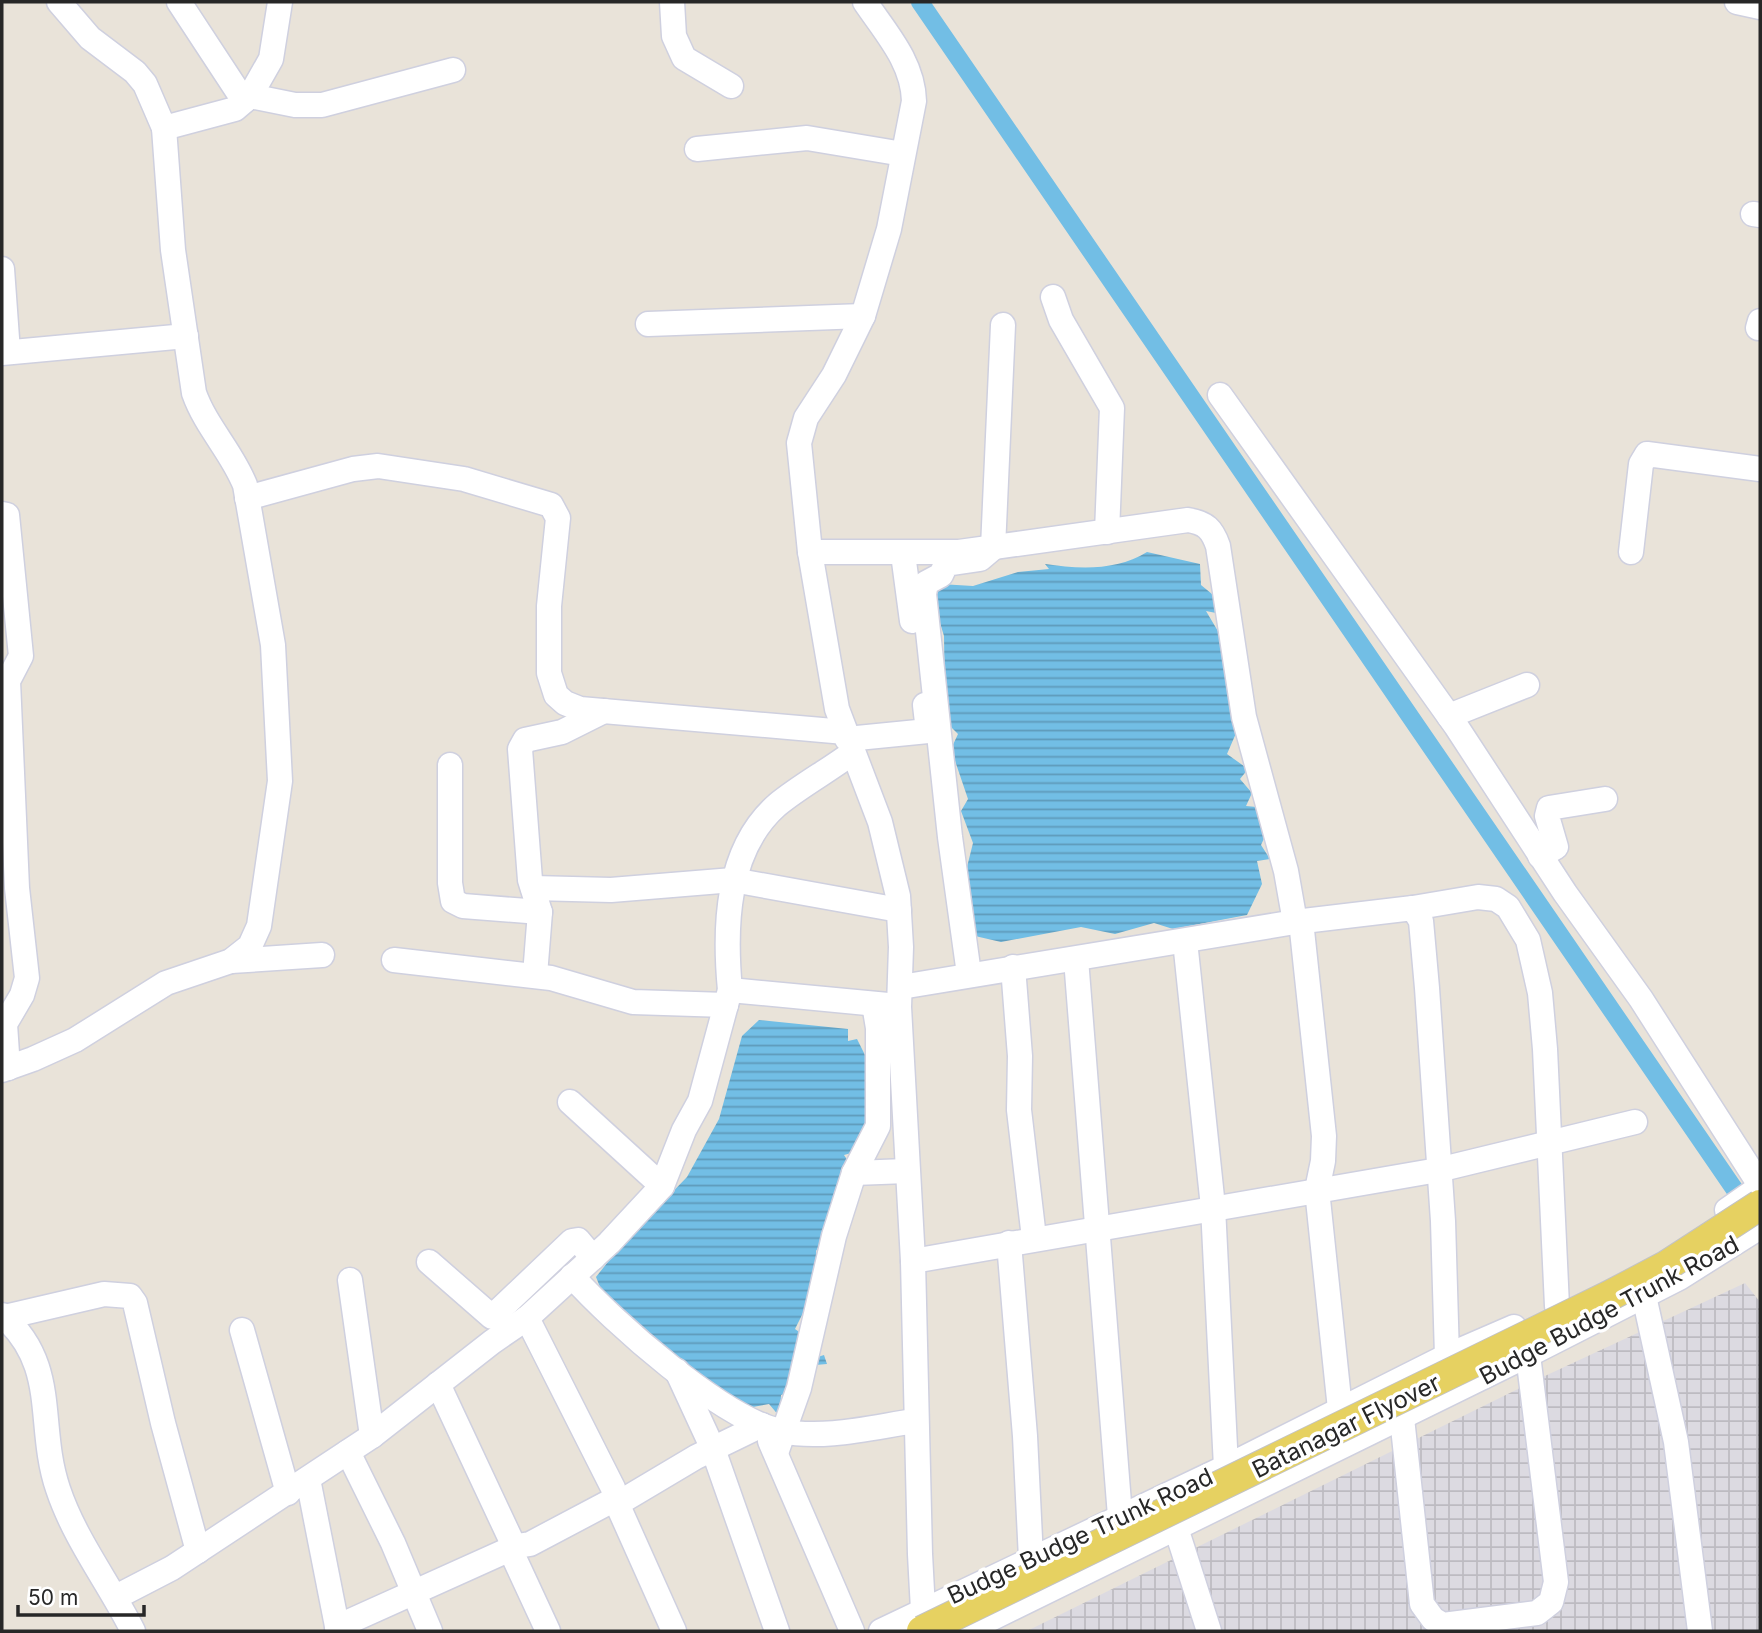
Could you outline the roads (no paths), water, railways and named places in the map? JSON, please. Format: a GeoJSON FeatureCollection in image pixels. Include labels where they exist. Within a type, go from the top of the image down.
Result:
{"type":"FeatureCollection","features":[{"type":"Feature","properties":{"kind":"main road","name":"Batanagar Flyover"},"geometry":{"type":"LineString","coordinates":[[926,1624],[1609,1296],[1666,1266],[1759,1192]]}},
{"type":"Feature","properties":{"kind":"street"},"geometry":{"type":"LineString","coordinates":[[59,2],[90,38],[140,78],[164,128],[173,250],[194,393],[201,411],[238,466],[247,498],[273,645],[280,781],[259,926],[250,946],[231,961]]}},
{"type":"Feature","properties":{"kind":"street"},"geometry":{"type":"LineString","coordinates":[[179,2],[247,98],[295,105],[322,105],[453,70]]}},
{"type":"Feature","properties":{"kind":"street"},"geometry":{"type":"LineString","coordinates":[[164,128],[235,109],[247,98],[271,59],[280,2]]}},
{"type":"Feature","properties":{"kind":"street"},"geometry":{"type":"LineString","coordinates":[[672,2],[674,36],[684,58],[731,86]]}},
{"type":"Feature","properties":{"kind":"street"},"geometry":{"type":"LineString","coordinates":[[865,2],[904,59],[913,84],[914,101],[889,229],[863,316],[834,375],[806,418],[799,443],[810,552],[837,709],[880,822],[899,910],[900,997],[913,1261],[915,1421],[926,1624]]}},
{"type":"Feature","properties":{"kind":"street"},"geometry":{"type":"LineString","coordinates":[[1737,2],[1760,7]]}},
{"type":"Feature","properties":{"kind":"street"},"geometry":{"type":"LineString","coordinates":[[697,149],[807,138],[903,154]]}},
{"type":"Feature","properties":{"kind":"street"},"geometry":{"type":"LineString","coordinates":[[2,269],[5,352],[186,336]]}},
{"type":"Feature","properties":{"kind":"street"},"geometry":{"type":"LineString","coordinates":[[1053,297],[1061,320],[1112,408],[1107,532]]}},
{"type":"Feature","properties":{"kind":"street"},"geometry":{"type":"LineString","coordinates":[[648,324],[863,316]]}},
{"type":"Feature","properties":{"kind":"street"},"geometry":{"type":"LineString","coordinates":[[970,975],[950,837],[924,594],[926,583],[941,575],[946,564],[980,559],[993,548],[1003,325]]}},
{"type":"Feature","properties":{"kind":"street"},"geometry":{"type":"LineString","coordinates":[[1220,396],[1449,716],[1540,856],[1641,999],[1759,1192]]}},
{"type":"Feature","properties":{"kind":"street"},"geometry":{"type":"LineString","coordinates":[[1631,552],[1641,464],[1647,454],[1760,469]]}},
{"type":"Feature","properties":{"kind":"street"},"geometry":{"type":"LineString","coordinates":[[247,498],[353,469],[378,466],[464,479],[551,505],[558,518],[549,606],[552,685],[565,704],[580,709],[848,741],[928,731],[902,554]]}},
{"type":"Feature","properties":{"kind":"street"},"geometry":{"type":"LineString","coordinates":[[2,514],[7,515],[21,656],[8,681],[17,888],[27,978],[22,995],[5,1024],[5,1069],[75,1040],[166,983],[231,961],[322,955]]}},
{"type":"Feature","properties":{"kind":"street"},"geometry":{"type":"LineString","coordinates":[[810,552],[902,554],[993,548],[1188,520],[1202,522],[1213,531],[1244,718],[1298,922],[1324,1136],[1323,1161],[1317,1189],[1340,1409]]}},
{"type":"Feature","properties":{"kind":"street"},"geometry":{"type":"LineString","coordinates":[[1449,716],[1527,685]]}},
{"type":"Feature","properties":{"kind":"street"},"geometry":{"type":"LineString","coordinates":[[535,975],[540,912],[533,888],[526,840],[522,743],[562,732],[604,711]]}},
{"type":"Feature","properties":{"kind":"street"},"geometry":{"type":"LineString","coordinates":[[499,1325],[527,1318],[593,1258],[662,1186],[684,1130],[700,1101],[728,998],[727,925],[733,880],[765,818],[848,741]]}},
{"type":"Feature","properties":{"kind":"street"},"geometry":{"type":"LineString","coordinates":[[450,765],[450,883],[453,901],[463,906],[540,912]]}},
{"type":"Feature","properties":{"kind":"street"},"geometry":{"type":"LineString","coordinates":[[1540,856],[1556,847],[1547,816],[1549,808],[1605,799]]}},
{"type":"Feature","properties":{"kind":"street"},"geometry":{"type":"LineString","coordinates":[[533,888],[611,890],[733,880],[899,910]]}},
{"type":"Feature","properties":{"kind":"street"},"geometry":{"type":"LineString","coordinates":[[394,960],[535,975],[567,981],[633,1002],[728,998],[874,1004],[970,975],[1013,967],[1298,922],[1478,897],[1496,899],[1508,906],[1519,920],[1535,962],[1540,993],[1557,1306]]}},
{"type":"Feature","properties":{"kind":"street"},"geometry":{"type":"LineString","coordinates":[[1413,908],[1421,921],[1424,948],[1438,1170],[1444,1221],[1447,1356]]}},
{"type":"Feature","properties":{"kind":"street"},"geometry":{"type":"LineString","coordinates":[[1185,940],[1213,1207],[1226,1467]]}},
{"type":"Feature","properties":{"kind":"street"},"geometry":{"type":"LineString","coordinates":[[1076,959],[1121,1516]]}},
{"type":"Feature","properties":{"kind":"street"},"geometry":{"type":"LineString","coordinates":[[1013,967],[1020,1056],[1019,1110],[1034,1238]]}},
{"type":"Feature","properties":{"kind":"street"},"geometry":{"type":"LineString","coordinates":[[771,1434],[799,1388],[834,1236],[854,1173],[878,1126],[878,1028],[874,1004]]}},
{"type":"Feature","properties":{"kind":"street"},"geometry":{"type":"LineString","coordinates":[[570,1102],[662,1186]]}},
{"type":"Feature","properties":{"kind":"street"},"geometry":{"type":"LineString","coordinates":[[913,1261],[1438,1170],[1634,1122]]}},
{"type":"Feature","properties":{"kind":"street"},"geometry":{"type":"LineString","coordinates":[[854,1173],[907,1171]]}},
{"type":"Feature","properties":{"kind":"street","name":"Budge Budge Trunk Road"},"geometry":{"type":"LineString","coordinates":[[881,1631],[926,1624],[990,1579],[1649,1260],[1759,1192]]}},
{"type":"Feature","properties":{"kind":"street","name":"Budge Budge Trunk Road"},"geometry":{"type":"LineString","coordinates":[[966,1631],[1007,1621],[1176,1528],[1644,1296],[1760,1227]]}},
{"type":"Feature","properties":{"kind":"street"},"geometry":{"type":"LineString","coordinates":[[116,1597],[198,1551],[372,1436],[438,1384],[499,1325],[572,1241],[578,1240],[593,1258]]}},
{"type":"Feature","properties":{"kind":"street"},"geometry":{"type":"LineString","coordinates":[[1009,1243],[1025,1436],[1031,1559]]}},
{"type":"Feature","properties":{"kind":"street"},"geometry":{"type":"LineString","coordinates":[[429,1262],[499,1325]]}},
{"type":"Feature","properties":{"kind":"street"},"geometry":{"type":"LineString","coordinates":[[572,1276],[615,1321],[724,1405],[771,1434],[852,1631]]}},
{"type":"Feature","properties":{"kind":"street"},"geometry":{"type":"LineString","coordinates":[[350,1280],[372,1436]]}},
{"type":"Feature","properties":{"kind":"street"},"geometry":{"type":"LineString","coordinates":[[3,1316],[104,1294],[121,1293],[130,1296],[135,1303],[163,1423],[198,1551]]}},
{"type":"Feature","properties":{"kind":"street"},"geometry":{"type":"LineString","coordinates":[[1644,1296],[1676,1442],[1700,1631]]}},
{"type":"Feature","properties":{"kind":"street"},"geometry":{"type":"LineString","coordinates":[[3,1316],[22,1335],[34,1354],[42,1377],[47,1452],[58,1490],[81,1542],[116,1597],[133,1631]]}},
{"type":"Feature","properties":{"kind":"street"},"geometry":{"type":"LineString","coordinates":[[527,1318],[613,1488],[616,1501],[674,1631]]}},
{"type":"Feature","properties":{"kind":"street"},"geometry":{"type":"LineString","coordinates":[[242,1330],[288,1493]]}},
{"type":"Feature","properties":{"kind":"street"},"geometry":{"type":"LineString","coordinates":[[1402,1418],[1422,1604],[1433,1619],[1443,1625],[1537,1613],[1551,1602],[1556,1582],[1528,1355]]}},
{"type":"Feature","properties":{"kind":"street"},"geometry":{"type":"LineString","coordinates":[[676,1368],[713,1449],[776,1631]]}},
{"type":"Feature","properties":{"kind":"street"},"geometry":{"type":"LineString","coordinates":[[438,1384],[512,1542],[548,1631]]}},
{"type":"Feature","properties":{"kind":"street"},"geometry":{"type":"LineString","coordinates":[[308,1479],[337,1629],[413,1591],[513,1547],[530,1544],[713,1449],[771,1434],[807,1434],[915,1421]]}},
{"type":"Feature","properties":{"kind":"street"},"geometry":{"type":"LineString","coordinates":[[348,1452],[430,1631]]}},
{"type":"Feature","properties":{"kind":"street"},"geometry":{"type":"LineString","coordinates":[[1176,1528],[1209,1631]]}},
{"type":"Feature","properties":{"kind":"street"},"geometry":{"type":"LineString","coordinates":[[990,1579],[1007,1621]]}},
{"type":"Feature","properties":{"kind":"water"},"geometry":{"type":"Polygon","coordinates":[[[1147,552],[1200,564],[1201,585],[1218,599],[1216,613],[1206,611],[1222,638],[1237,731],[1227,754],[1248,769],[1240,779],[1252,793],[1246,806],[1267,808],[1273,819],[1261,845],[1270,859],[1257,861],[1262,884],[1247,915],[1173,929],[1154,923],[1115,934],[1081,927],[1001,942],[975,936],[967,867],[973,843],[961,811],[968,799],[951,749],[958,734],[937,713],[945,703],[944,636],[934,603],[940,584],[973,586],[1018,572],[1049,569],[1045,564],[1071,567],[1111,565],[1123,563],[1147,552]]]}},
{"type":"Feature","properties":{"kind":"water"},"geometry":{"type":"Polygon","coordinates":[[[759,1020],[848,1029],[848,1041],[857,1039],[867,1059],[866,1121],[855,1152],[844,1155],[854,1170],[838,1180],[845,1203],[816,1251],[818,1283],[795,1329],[809,1339],[802,1362],[824,1355],[827,1364],[792,1367],[809,1388],[781,1395],[780,1417],[769,1404],[747,1408],[714,1392],[606,1302],[596,1277],[622,1244],[687,1177],[719,1119],[742,1036],[759,1020]]]}},
{"type":"Feature","properties":{"kind":"waterway"},"geometry":{"type":"LineString","coordinates":[[920,2],[1748,1209]]}}]}
